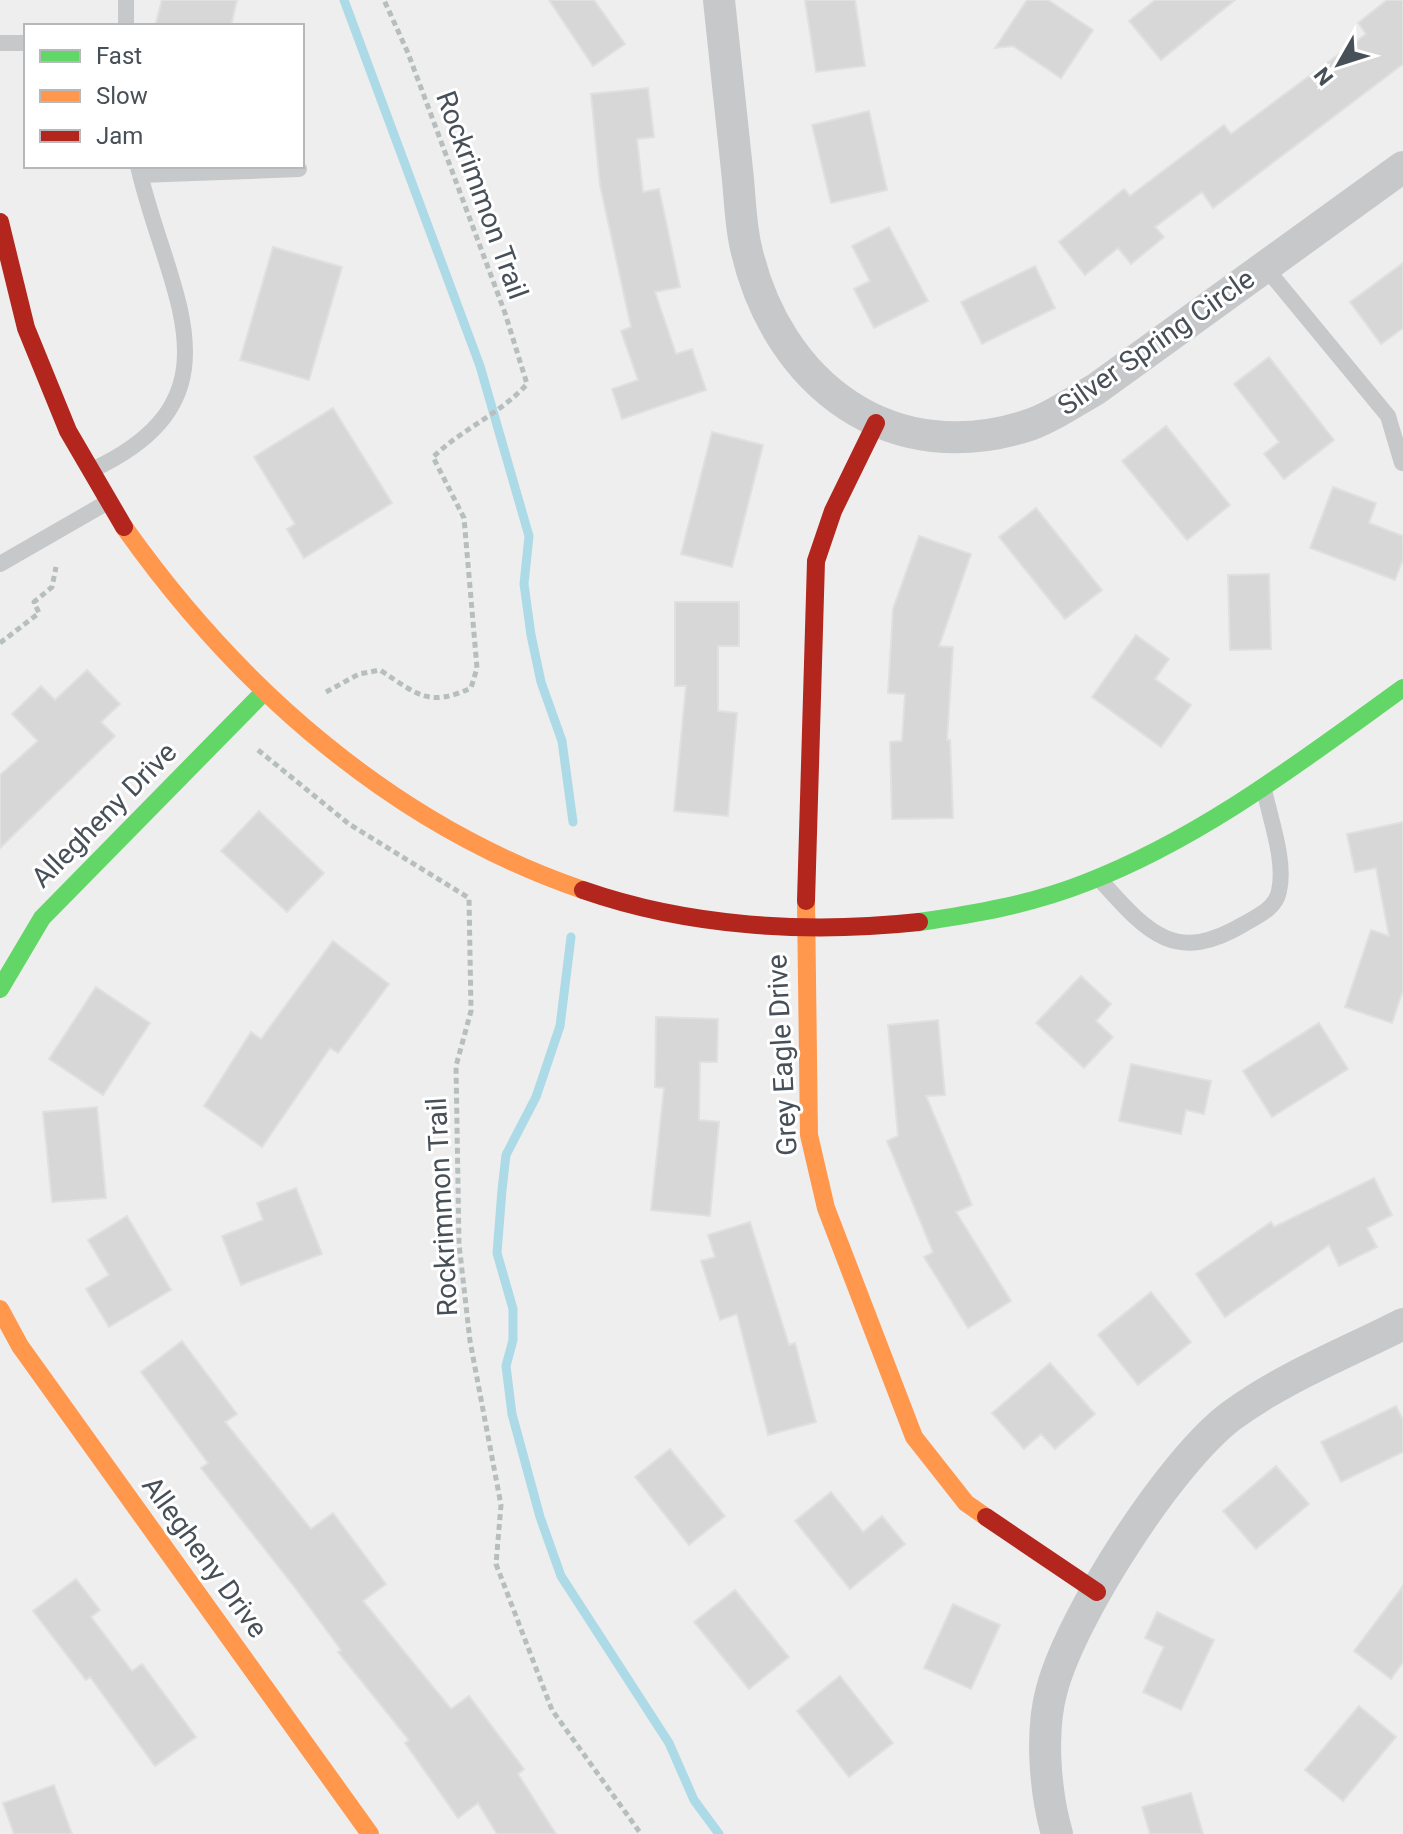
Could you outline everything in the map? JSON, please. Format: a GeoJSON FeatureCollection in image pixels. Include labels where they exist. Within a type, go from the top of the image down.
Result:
{"type":"FeatureCollection","features":[{"type":"Feature","properties":{"kind":"street","name":"Silver Spring Circle"},"geometry":{"type":"LineString","coordinates":[[719,0],[745,247],[758,291],[804,369],[839,401],[876,423],[916,435],[992,433],[1033,424],[1096,389],[1403,167]]}},
{"type":"Feature","properties":{"kind":"street"},"geometry":{"type":"LineString","coordinates":[[0,222],[17,299],[41,365],[108,502],[164,583],[264,692],[360,773],[423,819],[540,875],[620,901],[679,914],[805,927],[898,924],[1035,900],[1162,848],[1264,787],[1403,688]]}},
{"type":"Feature","properties":{"kind":"street","name":"Grey Eagle Drive"},"geometry":{"type":"LineString","coordinates":[[876,423],[833,511],[816,561],[805,927],[809,1135],[815,1169],[826,1208],[914,1437],[966,1503],[1097,1592]]}},
{"type":"Feature","properties":{"kind":"street","name":"Allegheny Drive"},"geometry":{"type":"LineString","coordinates":[[0,989],[42,918],[264,692]]}},
{"type":"Feature","properties":{"kind":"street","name":"Allegheny Drive"},"geometry":{"type":"LineString","coordinates":[[0,1309],[29,1359],[370,1834]]}},
{"type":"Feature","properties":{"kind":"street"},"geometry":{"type":"LineString","coordinates":[[1057,1834],[1048,1760],[1051,1690],[1071,1638],[1172,1475],[1228,1418],[1256,1399],[1403,1324]]}},
{"type":"Feature","properties":{"kind":"lane"},"geometry":{"type":"LineString","coordinates":[[126,0],[126,24]]}},
{"type":"Feature","properties":{"kind":"lane"},"geometry":{"type":"LineString","coordinates":[[0,43],[24,43]]}},
{"type":"Feature","properties":{"kind":"lane"},"geometry":{"type":"LineString","coordinates":[[91,471],[129,453],[153,432],[183,387],[186,354],[183,322],[139,171],[299,169]]}},
{"type":"Feature","properties":{"kind":"lane"},"geometry":{"type":"LineString","coordinates":[[1265,267],[1388,416],[1402,463]]}},
{"type":"Feature","properties":{"kind":"lane"},"geometry":{"type":"LineString","coordinates":[[0,564],[108,502]]}},
{"type":"Feature","properties":{"kind":"lane"},"geometry":{"type":"LineString","coordinates":[[1097,877],[1141,925],[1163,938],[1193,944],[1216,941],[1263,913],[1274,903],[1279,891],[1279,864],[1264,787]]}},
{"type":"Feature","properties":{"kind":"path","name":"Rockrimmon Trail"},"geometry":{"type":"LineString","coordinates":[[326,692],[359,674],[380,670],[425,699],[448,699],[471,688],[477,668],[464,518],[433,457],[454,437],[510,402],[527,384],[505,313],[408,53],[384,0]]}},
{"type":"Feature","properties":{"kind":"path"},"geometry":{"type":"LineString","coordinates":[[0,643],[39,613],[34,602],[52,587],[56,567]]}},
{"type":"Feature","properties":{"kind":"path","name":"Rockrimmon Trail"},"geometry":{"type":"LineString","coordinates":[[253,746],[349,824],[469,898],[471,1011],[456,1066],[459,1244],[470,1341],[501,1505],[496,1564],[552,1710],[641,1834]]}},
{"type":"Feature","properties":{"kind":"building"},"geometry":{"type":"Polygon","coordinates":[[[162,0],[237,0],[231,24],[156,24],[162,0]]]}},
{"type":"Feature","properties":{"kind":"building"},"geometry":{"type":"Polygon","coordinates":[[[549,0],[594,0],[625,44],[593,66],[549,0]]]}},
{"type":"Feature","properties":{"kind":"building"},"geometry":{"type":"Polygon","coordinates":[[[805,0],[855,0],[865,66],[816,72],[805,0]]]}},
{"type":"Feature","properties":{"kind":"building"},"geometry":{"type":"Polygon","coordinates":[[[1027,0],[1048,0],[1093,30],[1061,78],[1013,46],[995,48],[1027,0]]]}},
{"type":"Feature","properties":{"kind":"building"},"geometry":{"type":"Polygon","coordinates":[[[1155,0],[1235,0],[1161,60],[1129,21],[1155,0]]]}},
{"type":"Feature","properties":{"kind":"building"},"geometry":{"type":"Polygon","coordinates":[[[1387,0],[1403,0],[1403,64],[1213,208],[1202,192],[1155,227],[1164,237],[1131,264],[1118,248],[1085,275],[1059,242],[1124,189],[1130,196],[1224,125],[1231,134],[1366,34],[1358,23],[1387,0]]]}},
{"type":"Feature","properties":{"kind":"building"},"geometry":{"type":"Polygon","coordinates":[[[648,88],[654,137],[637,139],[643,192],[659,189],[680,287],[655,292],[676,354],[692,349],[706,390],[622,419],[612,389],[638,380],[621,331],[631,327],[600,185],[591,94],[648,88]]]}},
{"type":"Feature","properties":{"kind":"building"},"geometry":{"type":"Polygon","coordinates":[[[869,111],[887,190],[831,203],[812,125],[869,111]]]}},
{"type":"Feature","properties":{"kind":"building"},"geometry":{"type":"Polygon","coordinates":[[[889,227],[928,301],[874,328],[854,289],[870,281],[852,246],[889,227]]]}},
{"type":"Feature","properties":{"kind":"building"},"geometry":{"type":"Polygon","coordinates":[[[273,247],[342,267],[309,380],[240,360],[273,247]]]}},
{"type":"Feature","properties":{"kind":"building"},"geometry":{"type":"Polygon","coordinates":[[[1403,263],[1403,328],[1381,344],[1350,302],[1403,263]]]}},
{"type":"Feature","properties":{"kind":"building"},"geometry":{"type":"Polygon","coordinates":[[[1035,266],[1055,308],[982,344],[961,302],[1035,266]]]}},
{"type":"Feature","properties":{"kind":"building"},"geometry":{"type":"Polygon","coordinates":[[[1269,357],[1334,440],[1284,479],[1264,454],[1279,442],[1234,384],[1269,357]]]}},
{"type":"Feature","properties":{"kind":"building"},"geometry":{"type":"Polygon","coordinates":[[[333,408],[392,503],[304,558],[287,529],[295,524],[254,457],[333,408]]]}},
{"type":"Feature","properties":{"kind":"building"},"geometry":{"type":"Polygon","coordinates":[[[1166,426],[1230,505],[1187,540],[1122,461],[1166,426]]]}},
{"type":"Feature","properties":{"kind":"building"},"geometry":{"type":"Polygon","coordinates":[[[712,432],[763,445],[732,567],[681,554],[712,432]]]}},
{"type":"Feature","properties":{"kind":"building"},"geometry":{"type":"Polygon","coordinates":[[[1333,487],[1376,503],[1369,523],[1403,536],[1403,559],[1395,580],[1310,548],[1333,487]]]}},
{"type":"Feature","properties":{"kind":"building"},"geometry":{"type":"Polygon","coordinates":[[[1036,508],[1102,590],[1065,619],[999,537],[1036,508]]]}},
{"type":"Feature","properties":{"kind":"building"},"geometry":{"type":"Polygon","coordinates":[[[919,536],[971,554],[939,646],[953,647],[947,740],[950,740],[953,818],[892,819],[890,742],[902,741],[905,694],[888,693],[893,609],[919,536]]]}},
{"type":"Feature","properties":{"kind":"building"},"geometry":{"type":"Polygon","coordinates":[[[1269,574],[1271,649],[1230,650],[1228,575],[1269,574]]]}},
{"type":"Feature","properties":{"kind":"building"},"geometry":{"type":"Polygon","coordinates":[[[675,602],[739,602],[739,646],[718,646],[718,711],[737,713],[728,816],[674,811],[686,686],[675,686],[675,602]]]}},
{"type":"Feature","properties":{"kind":"building"},"geometry":{"type":"Polygon","coordinates":[[[1136,635],[1169,659],[1155,679],[1191,705],[1161,747],[1092,697],[1136,635]]]}},
{"type":"Feature","properties":{"kind":"building"},"geometry":{"type":"Polygon","coordinates":[[[87,670],[120,704],[101,722],[115,736],[0,848],[0,775],[38,741],[12,714],[41,686],[55,700],[87,670]]]}},
{"type":"Feature","properties":{"kind":"building"},"geometry":{"type":"Polygon","coordinates":[[[259,811],[324,873],[287,912],[221,851],[259,811]]]}},
{"type":"Feature","properties":{"kind":"building"},"geometry":{"type":"Polygon","coordinates":[[[1403,822],[1403,990],[1392,1023],[1345,1007],[1371,930],[1389,936],[1376,868],[1355,872],[1347,834],[1403,822]]]}},
{"type":"Feature","properties":{"kind":"building"},"geometry":{"type":"Polygon","coordinates":[[[333,941],[389,984],[338,1053],[330,1048],[262,1147],[204,1106],[251,1032],[261,1039],[333,941]]]}},
{"type":"Feature","properties":{"kind":"building"},"geometry":{"type":"Polygon","coordinates":[[[1081,976],[1111,1004],[1096,1021],[1113,1037],[1084,1068],[1036,1023],[1081,976]]]}},
{"type":"Feature","properties":{"kind":"building"},"geometry":{"type":"Polygon","coordinates":[[[96,987],[150,1023],[103,1095],[49,1059],[96,987]]]}},
{"type":"Feature","properties":{"kind":"building"},"geometry":{"type":"Polygon","coordinates":[[[656,1017],[718,1019],[717,1062],[700,1062],[699,1120],[719,1122],[710,1216],[651,1210],[664,1088],[655,1087],[656,1017]]]}},
{"type":"Feature","properties":{"kind":"building"},"geometry":{"type":"Polygon","coordinates":[[[938,1020],[945,1095],[926,1096],[972,1205],[956,1212],[1011,1301],[968,1328],[924,1257],[933,1252],[887,1141],[898,1136],[888,1025],[938,1020]]]}},
{"type":"Feature","properties":{"kind":"building"},"geometry":{"type":"Polygon","coordinates":[[[1319,1023],[1348,1069],[1272,1117],[1243,1071],[1319,1023]]]}},
{"type":"Feature","properties":{"kind":"building"},"geometry":{"type":"Polygon","coordinates":[[[1131,1064],[1211,1081],[1204,1114],[1186,1110],[1181,1134],[1119,1121],[1131,1064]]]}},
{"type":"Feature","properties":{"kind":"building"},"geometry":{"type":"Polygon","coordinates":[[[97,1107],[106,1198],[52,1202],[43,1112],[97,1107]]]}},
{"type":"Feature","properties":{"kind":"building"},"geometry":{"type":"Polygon","coordinates":[[[1374,1178],[1392,1215],[1367,1228],[1377,1247],[1339,1266],[1329,1245],[1225,1317],[1196,1274],[1271,1222],[1274,1227],[1374,1178]]]}},
{"type":"Feature","properties":{"kind":"building"},"geometry":{"type":"Polygon","coordinates":[[[296,1188],[322,1254],[241,1285],[222,1236],[263,1220],[257,1203],[296,1188]]]}},
{"type":"Feature","properties":{"kind":"building"},"geometry":{"type":"Polygon","coordinates":[[[127,1216],[171,1290],[109,1327],[86,1289],[109,1275],[88,1240],[127,1216]]]}},
{"type":"Feature","properties":{"kind":"building"},"geometry":{"type":"Polygon","coordinates":[[[750,1222],[789,1345],[795,1343],[816,1422],[768,1435],[737,1314],[720,1320],[701,1261],[715,1257],[708,1235],[750,1222]]]}},
{"type":"Feature","properties":{"kind":"building"},"geometry":{"type":"Polygon","coordinates":[[[1151,1292],[1191,1342],[1138,1385],[1098,1335],[1151,1292]]]}},
{"type":"Feature","properties":{"kind":"building"},"geometry":{"type":"Polygon","coordinates":[[[182,1341],[237,1414],[225,1422],[311,1529],[333,1513],[386,1584],[363,1601],[451,1709],[469,1696],[524,1769],[518,1774],[556,1834],[497,1834],[478,1803],[458,1818],[405,1743],[409,1740],[338,1652],[341,1650],[296,1589],[201,1468],[208,1463],[141,1372],[182,1341]]]}},
{"type":"Feature","properties":{"kind":"building"},"geometry":{"type":"Polygon","coordinates":[[[1050,1363],[1095,1414],[1055,1449],[1041,1434],[1024,1449],[992,1413],[1050,1363]]]}},
{"type":"Feature","properties":{"kind":"building"},"geometry":{"type":"Polygon","coordinates":[[[1396,1406],[1403,1420],[1403,1452],[1341,1482],[1321,1442],[1396,1406]]]}},
{"type":"Feature","properties":{"kind":"building"},"geometry":{"type":"Polygon","coordinates":[[[670,1449],[725,1516],[689,1545],[635,1477],[670,1449]]]}},
{"type":"Feature","properties":{"kind":"building"},"geometry":{"type":"Polygon","coordinates":[[[1276,1466],[1309,1504],[1256,1549],[1223,1511],[1276,1466]]]}},
{"type":"Feature","properties":{"kind":"building"},"geometry":{"type":"Polygon","coordinates":[[[831,1492],[863,1532],[882,1516],[905,1544],[850,1589],[795,1521],[831,1492]]]}},
{"type":"Feature","properties":{"kind":"building"},"geometry":{"type":"Polygon","coordinates":[[[76,1579],[100,1610],[91,1617],[132,1671],[142,1664],[196,1737],[155,1766],[90,1677],[86,1680],[33,1611],[76,1579]]]}},
{"type":"Feature","properties":{"kind":"building"},"geometry":{"type":"Polygon","coordinates":[[[1403,1586],[1403,1662],[1391,1679],[1354,1651],[1403,1586]]]}},
{"type":"Feature","properties":{"kind":"building"},"geometry":{"type":"Polygon","coordinates":[[[735,1590],[789,1657],[749,1689],[694,1622],[735,1590]]]}},
{"type":"Feature","properties":{"kind":"building"},"geometry":{"type":"Polygon","coordinates":[[[953,1604],[1000,1625],[971,1689],[924,1668],[953,1604]]]}},
{"type":"Feature","properties":{"kind":"building"},"geometry":{"type":"Polygon","coordinates":[[[1157,1612],[1214,1640],[1181,1710],[1143,1692],[1164,1647],[1145,1638],[1157,1612]]]}},
{"type":"Feature","properties":{"kind":"building"},"geometry":{"type":"Polygon","coordinates":[[[840,1676],[893,1743],[849,1777],[797,1711],[840,1676]]]}},
{"type":"Feature","properties":{"kind":"building"},"geometry":{"type":"Polygon","coordinates":[[[1359,1706],[1396,1737],[1343,1801],[1305,1770],[1359,1706]]]}},
{"type":"Feature","properties":{"kind":"building"},"geometry":{"type":"Polygon","coordinates":[[[54,1785],[72,1834],[14,1834],[3,1803],[54,1785]]]}},
{"type":"Feature","properties":{"kind":"building"},"geometry":{"type":"Polygon","coordinates":[[[1191,1793],[1203,1834],[1150,1834],[1142,1807],[1191,1793]]]}},
{"type":"Feature","properties":{"kind":"waterway"},"geometry":{"type":"LineString","coordinates":[[344,0],[480,366],[529,536],[524,584],[531,635],[541,682],[562,741],[573,822]]}},
{"type":"Feature","properties":{"kind":"waterway"},"geometry":{"type":"LineString","coordinates":[[571,937],[560,1026],[536,1097],[506,1155],[497,1253],[513,1309],[513,1340],[506,1366],[512,1414],[540,1517],[561,1576],[669,1743],[694,1800],[719,1834]]}},
{"type":"Feature","properties":{"kind":"traffic: fast"},"geometry":{"type":"LineString","coordinates":[[919,922],[982,912],[1045,897],[1128,865],[1211,821],[1250,796],[1403,688]]}},
{"type":"Feature","properties":{"kind":"traffic: fast"},"geometry":{"type":"LineString","coordinates":[[0,989],[42,918],[264,692]]}},
{"type":"Feature","properties":{"kind":"traffic: slow"},"geometry":{"type":"LineString","coordinates":[[124,527],[217,642],[269,695],[325,744],[384,789],[447,828],[513,862],[583,890]]}},
{"type":"Feature","properties":{"kind":"traffic: slow"},"geometry":{"type":"LineString","coordinates":[[806,901],[809,1135],[826,1208],[914,1437],[966,1503],[986,1517]]}},
{"type":"Feature","properties":{"kind":"traffic: slow"},"geometry":{"type":"LineString","coordinates":[[0,1309],[20,1346],[370,1834]]}},
{"type":"Feature","properties":{"kind":"traffic: jam"},"geometry":{"type":"LineString","coordinates":[[0,222],[26,328],[68,431],[124,527]]}},
{"type":"Feature","properties":{"kind":"traffic: jam"},"geometry":{"type":"LineString","coordinates":[[806,901],[816,561],[833,511],[876,423]]}},
{"type":"Feature","properties":{"kind":"traffic: jam"},"geometry":{"type":"LineString","coordinates":[[583,890],[706,920],[791,927],[919,922]]}},
{"type":"Feature","properties":{"kind":"traffic: jam"},"geometry":{"type":"LineString","coordinates":[[986,1517],[1097,1592]]}}]}
